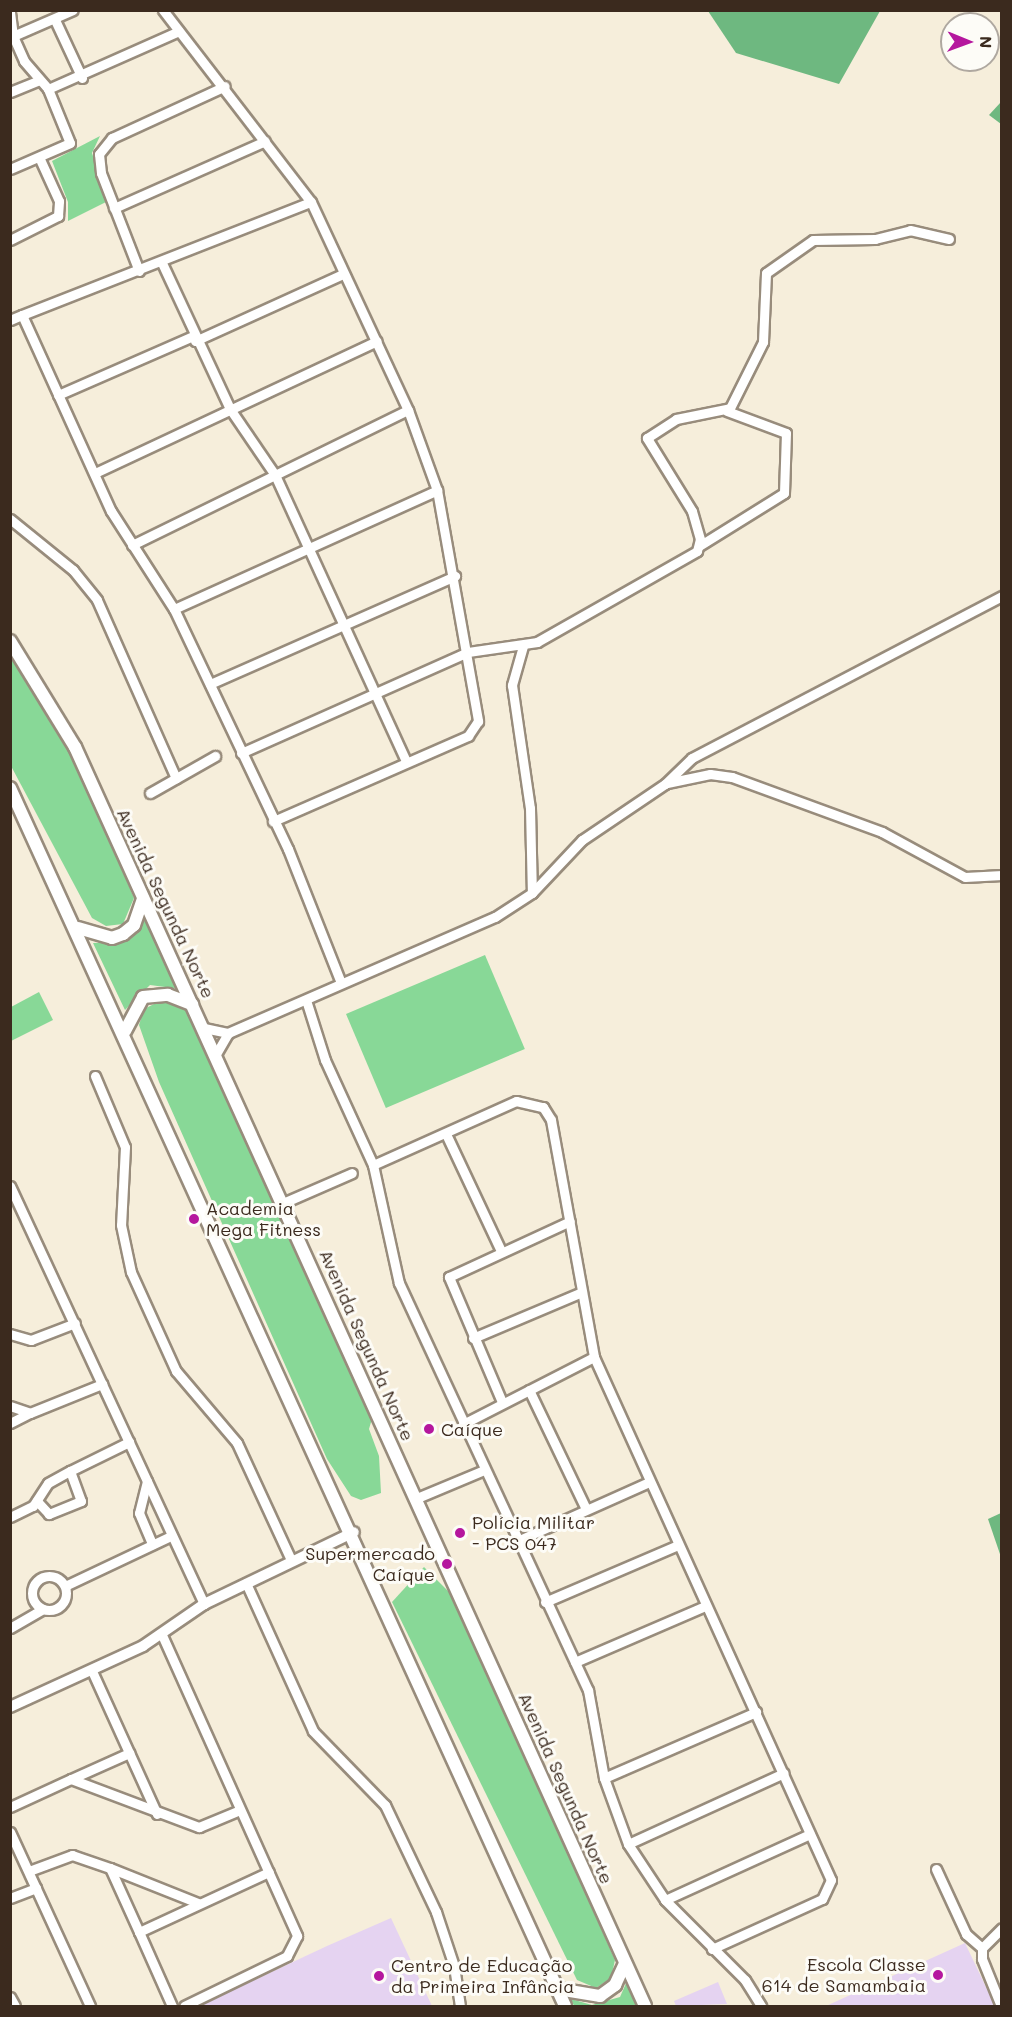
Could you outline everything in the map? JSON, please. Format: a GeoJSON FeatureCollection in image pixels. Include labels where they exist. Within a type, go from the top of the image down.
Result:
{"type":"FeatureCollection","features":[{"type":"Feature","properties":{"kind":"main road","name":"Avenida Segunda Norte"},"geometry":{"type":"LineString","coordinates":[[10,641],[75,747],[417,1498],[645,2007]]}},
{"type":"Feature","properties":{"kind":"main road"},"geometry":{"type":"LineString","coordinates":[[10,788],[78,928],[354,1532],[566,2007]]}},
{"type":"Feature","properties":{"kind":"main road"},"geometry":{"type":"LineString","coordinates":[[78,928],[112,938],[123,934],[134,925],[143,898]]}},
{"type":"Feature","properties":{"kind":"main road"},"geometry":{"type":"LineString","coordinates":[[125,1030],[143,997],[168,995],[192,1004]]}},
{"type":"Feature","properties":{"kind":"main road"},"geometry":{"type":"LineString","coordinates":[[558,1989],[600,1996],[615,1985],[625,1964]]}},
{"type":"Feature","properties":{"kind":"street"},"geometry":{"type":"LineString","coordinates":[[13,36],[73,10]]}},
{"type":"Feature","properties":{"kind":"street"},"geometry":{"type":"LineString","coordinates":[[164,10],[225,86],[311,201],[408,410],[436,490],[468,652],[478,721],[474,729],[273,821]]}},
{"type":"Feature","properties":{"kind":"street"},"geometry":{"type":"LineString","coordinates":[[10,169],[70,143],[48,89],[39,80],[13,36],[11,17]]}},
{"type":"Feature","properties":{"kind":"street"},"geometry":{"type":"LineString","coordinates":[[54,20],[82,78]]}},
{"type":"Feature","properties":{"kind":"street"},"geometry":{"type":"LineString","coordinates":[[48,89],[82,78],[179,31]]}},
{"type":"Feature","properties":{"kind":"street"},"geometry":{"type":"LineString","coordinates":[[10,92],[39,80]]}},
{"type":"Feature","properties":{"kind":"street"},"geometry":{"type":"LineString","coordinates":[[139,271],[98,162],[103,146],[225,86]]}},
{"type":"Feature","properties":{"kind":"street"},"geometry":{"type":"LineString","coordinates":[[114,208],[266,141]]}},
{"type":"Feature","properties":{"kind":"street"},"geometry":{"type":"LineString","coordinates":[[10,240],[58,216],[59,201],[39,157]]}},
{"type":"Feature","properties":{"kind":"street"},"geometry":{"type":"LineString","coordinates":[[10,320],[162,263],[311,201]]}},
{"type":"Feature","properties":{"kind":"street"},"geometry":{"type":"LineString","coordinates":[[727,411],[763,342],[763,279],[773,265],[813,240],[875,239],[909,231],[949,239]]}},
{"type":"Feature","properties":{"kind":"street"},"geometry":{"type":"LineString","coordinates":[[162,263],[194,338],[230,409],[275,475],[406,761]]}},
{"type":"Feature","properties":{"kind":"street"},"geometry":{"type":"LineString","coordinates":[[58,395],[343,274]]}},
{"type":"Feature","properties":{"kind":"street"},"geometry":{"type":"LineString","coordinates":[[22,315],[95,473],[132,545],[174,609],[210,684],[273,821],[341,983]]}},
{"type":"Feature","properties":{"kind":"street"},"geometry":{"type":"LineString","coordinates":[[95,473],[377,342]]}},
{"type":"Feature","properties":{"kind":"street"},"geometry":{"type":"LineString","coordinates":[[132,545],[408,410]]}},
{"type":"Feature","properties":{"kind":"street"},"geometry":{"type":"LineString","coordinates":[[241,753],[468,652],[523,646],[550,635],[699,546],[784,493],[786,434],[727,411],[676,419],[647,438],[692,511],[699,546]]}},
{"type":"Feature","properties":{"kind":"street"},"geometry":{"type":"LineString","coordinates":[[174,609],[436,490]]}},
{"type":"Feature","properties":{"kind":"street"},"geometry":{"type":"LineString","coordinates":[[10,519],[73,570],[97,600],[177,778]]}},
{"type":"Feature","properties":{"kind":"street"},"geometry":{"type":"LineString","coordinates":[[210,684],[454,576]]}},
{"type":"Feature","properties":{"kind":"street"},"geometry":{"type":"LineString","coordinates":[[204,1028],[228,1033],[495,916],[532,892],[582,840],[665,784],[692,758],[1002,596]]}},
{"type":"Feature","properties":{"kind":"street"},"geometry":{"type":"LineString","coordinates":[[523,646],[512,685],[530,808],[532,892]]}},
{"type":"Feature","properties":{"kind":"street"},"geometry":{"type":"LineString","coordinates":[[150,793],[215,756]]}},
{"type":"Feature","properties":{"kind":"street"},"geometry":{"type":"LineString","coordinates":[[665,784],[710,774],[732,777],[882,832],[965,877],[1002,875]]}},
{"type":"Feature","properties":{"kind":"street"},"geometry":{"type":"LineString","coordinates":[[306,999],[325,1060],[373,1165],[392,1268],[594,1710],[603,1778],[628,1844],[665,1900],[745,1980],[761,2007]]}},
{"type":"Feature","properties":{"kind":"street"},"geometry":{"type":"LineString","coordinates":[[216,1054],[228,1033]]}},
{"type":"Feature","properties":{"kind":"street"},"geometry":{"type":"LineString","coordinates":[[95,1076],[125,1147],[121,1225],[131,1272],[176,1371],[237,1443],[291,1560]]}},
{"type":"Feature","properties":{"kind":"street"},"geometry":{"type":"LineString","coordinates":[[373,1165],[516,1101],[543,1107],[551,1120],[594,1357],[831,1880],[822,1899],[712,1949]]}},
{"type":"Feature","properties":{"kind":"street"},"geometry":{"type":"LineString","coordinates":[[446,1134],[501,1251]]}},
{"type":"Feature","properties":{"kind":"street"},"geometry":{"type":"LineString","coordinates":[[283,1203],[352,1173]]}},
{"type":"Feature","properties":{"kind":"street"},"geometry":{"type":"LineString","coordinates":[[10,1186],[204,1604]]}},
{"type":"Feature","properties":{"kind":"street"},"geometry":{"type":"LineString","coordinates":[[502,1402],[449,1277],[570,1221]]}},
{"type":"Feature","properties":{"kind":"street"},"geometry":{"type":"LineString","coordinates":[[473,1338],[582,1292]]}},
{"type":"Feature","properties":{"kind":"street"},"geometry":{"type":"LineString","coordinates":[[10,1334],[31,1340],[75,1323]]}},
{"type":"Feature","properties":{"kind":"street"},"geometry":{"type":"LineString","coordinates":[[463,1424],[502,1402],[594,1357]]}},
{"type":"Feature","properties":{"kind":"street"},"geometry":{"type":"LineString","coordinates":[[10,1423],[102,1384]]}},
{"type":"Feature","properties":{"kind":"street"},"geometry":{"type":"LineString","coordinates":[[529,1390],[586,1509]]}},
{"type":"Feature","properties":{"kind":"street"},"geometry":{"type":"LineString","coordinates":[[10,1406],[30,1413]]}},
{"type":"Feature","properties":{"kind":"street"},"geometry":{"type":"LineString","coordinates":[[10,1517],[37,1501],[48,1483],[129,1442]]}},
{"type":"Feature","properties":{"kind":"street"},"geometry":{"type":"LineString","coordinates":[[417,1498],[484,1470]]}},
{"type":"Feature","properties":{"kind":"street"},"geometry":{"type":"LineString","coordinates":[[37,1501],[49,1514],[81,1501],[70,1471]]}},
{"type":"Feature","properties":{"kind":"street"},"geometry":{"type":"LineString","coordinates":[[147,1481],[139,1513],[152,1544]]}},
{"type":"Feature","properties":{"kind":"street"},"geometry":{"type":"LineString","coordinates":[[517,1541],[649,1482]]}},
{"type":"Feature","properties":{"kind":"street"},"geometry":{"type":"LineString","coordinates":[[10,1707],[92,1671],[162,1635],[204,1604],[291,1560],[354,1532]]}},
{"type":"Feature","properties":{"kind":"street"},"geometry":{"type":"LineString","coordinates":[[65,1586],[171,1536]]}},
{"type":"Feature","properties":{"kind":"street"},"geometry":{"type":"LineString","coordinates":[[545,1602],[678,1545]]}},
{"type":"Feature","properties":{"kind":"street"},"geometry":{"type":"LineString","coordinates":[[43,1609],[33,1598],[40,1578],[54,1576],[65,1586]]}},
{"type":"Feature","properties":{"kind":"street"},"geometry":{"type":"LineString","coordinates":[[246,1583],[314,1731],[385,1805],[436,1912],[454,1966],[460,2007]]}},
{"type":"Feature","properties":{"kind":"street"},"geometry":{"type":"LineString","coordinates":[[10,1628],[43,1609],[61,1605],[65,1586]]}},
{"type":"Feature","properties":{"kind":"street"},"geometry":{"type":"LineString","coordinates":[[574,1662],[705,1606]]}},
{"type":"Feature","properties":{"kind":"street"},"geometry":{"type":"LineString","coordinates":[[162,1635],[297,1936],[293,1951],[184,2007]]}},
{"type":"Feature","properties":{"kind":"street"},"geometry":{"type":"LineString","coordinates":[[92,1671],[157,1814]]}},
{"type":"Feature","properties":{"kind":"street"},"geometry":{"type":"LineString","coordinates":[[603,1778],[756,1712]]}},
{"type":"Feature","properties":{"kind":"street"},"geometry":{"type":"LineString","coordinates":[[10,1807],[129,1753]]}},
{"type":"Feature","properties":{"kind":"street"},"geometry":{"type":"LineString","coordinates":[[628,1844],[784,1773]]}},
{"type":"Feature","properties":{"kind":"street"},"geometry":{"type":"LineString","coordinates":[[71,1779],[157,1814],[204,1827],[240,1810]]}},
{"type":"Feature","properties":{"kind":"street"},"geometry":{"type":"LineString","coordinates":[[10,1832],[90,2007]]}},
{"type":"Feature","properties":{"kind":"street"},"geometry":{"type":"LineString","coordinates":[[665,1900],[810,1834]]}},
{"type":"Feature","properties":{"kind":"street"},"geometry":{"type":"LineString","coordinates":[[28,1872],[72,1855],[198,1903]]}},
{"type":"Feature","properties":{"kind":"street"},"geometry":{"type":"LineString","coordinates":[[110,1868],[171,2007]]}},
{"type":"Feature","properties":{"kind":"street"},"geometry":{"type":"LineString","coordinates":[[936,1869],[966,1934],[982,1948],[983,1969],[1001,2007]]}},
{"type":"Feature","properties":{"kind":"street"},"geometry":{"type":"LineString","coordinates":[[139,1932],[269,1872]]}},
{"type":"Feature","properties":{"kind":"street"},"geometry":{"type":"LineString","coordinates":[[10,1898],[36,1888]]}},
{"type":"Feature","properties":{"kind":"street"},"geometry":{"type":"LineString","coordinates":[[982,1948],[1002,1928]]}},
{"type":"Feature","properties":{"kind":"street"},"geometry":{"type":"LineString","coordinates":[[10,1997],[15,2007]]}},
{"type":"Feature","properties":{"kind":"shaded area"},"geometry":{"type":"Polygon","coordinates":[[[391,1918],[432,2006],[199,2006],[327,1946],[391,1918]]]}},
{"type":"Feature","properties":{"kind":"shaded area","name":"Escola Classe 614 de Samambaia"},"geometry":{"type":"Polygon","coordinates":[[[965,1943],[995,2006],[826,2006],[965,1943]]]}},
{"type":"Feature","properties":{"kind":"shaded area"},"geometry":{"type":"Polygon","coordinates":[[[718,1982],[727,2004],[676,2006],[674,2001],[718,1982]]]}},
{"type":"Feature","properties":{"kind":"green space"},"geometry":{"type":"Polygon","coordinates":[[[708,11],[880,11],[839,84],[736,53],[708,11]]]}},
{"type":"Feature","properties":{"kind":"green space"},"geometry":{"type":"Polygon","coordinates":[[[1001,102],[1001,124],[989,115],[1001,102]]]}},
{"type":"Feature","properties":{"kind":"green space"},"geometry":{"type":"Polygon","coordinates":[[[100,136],[92,153],[108,201],[68,221],[68,202],[52,161],[100,136]]]}},
{"type":"Feature","properties":{"kind":"green space"},"geometry":{"type":"Polygon","coordinates":[[[10,646],[72,750],[134,898],[123,924],[106,926],[92,918],[11,766],[10,646]]]}},
{"type":"Feature","properties":{"kind":"green space"},"geometry":{"type":"Polygon","coordinates":[[[145,917],[180,989],[150,985],[125,1010],[93,943],[124,942],[145,917]]]}},
{"type":"Feature","properties":{"kind":"green space"},"geometry":{"type":"Polygon","coordinates":[[[485,955],[525,1049],[386,1108],[346,1014],[485,955]]]}},
{"type":"Feature","properties":{"kind":"green space"},"geometry":{"type":"Polygon","coordinates":[[[39,992],[53,1020],[11,1041],[11,1007],[39,992]]]}},
{"type":"Feature","properties":{"kind":"green space"},"geometry":{"type":"Polygon","coordinates":[[[168,997],[189,1007],[374,1412],[369,1429],[379,1456],[381,1493],[361,1500],[351,1496],[327,1459],[159,1082],[139,1025],[144,1009],[168,997]]]}},
{"type":"Feature","properties":{"kind":"green space"},"geometry":{"type":"Polygon","coordinates":[[[1001,1513],[1001,1557],[988,1519],[1001,1513]]]}},
{"type":"Feature","properties":{"kind":"green space"},"geometry":{"type":"Polygon","coordinates":[[[424,1567],[455,1598],[615,1960],[611,1978],[596,1988],[577,1980],[392,1602],[424,1567]]]}},
{"type":"Feature","properties":{"kind":"green space"},"geometry":{"type":"Polygon","coordinates":[[[627,1981],[640,2006],[574,2006],[571,1999],[592,2005],[620,1997],[627,1981]]]}},
{"type":"Feature","properties":{"kind":"place","name":"Academia Mega Fitness"},"geometry":{"type":"Point","coordinates":[194,1219]}},
{"type":"Feature","properties":{"kind":"place","name":"Caíque"},"geometry":{"type":"Point","coordinates":[429,1429]}},
{"type":"Feature","properties":{"kind":"place","name":"Polícia Militar - PCS 047"},"geometry":{"type":"Point","coordinates":[460,1533]}},
{"type":"Feature","properties":{"kind":"place","name":"Supermercado Caíque"},"geometry":{"type":"Point","coordinates":[447,1564]}},
{"type":"Feature","properties":{"kind":"place","name":"Escola Classe 614 de Samambaia"},"geometry":{"type":"Point","coordinates":[938,1975]}},
{"type":"Feature","properties":{"kind":"place","name":"Centro de Educação da Primeira Infância"},"geometry":{"type":"Point","coordinates":[379,1976]}}]}
